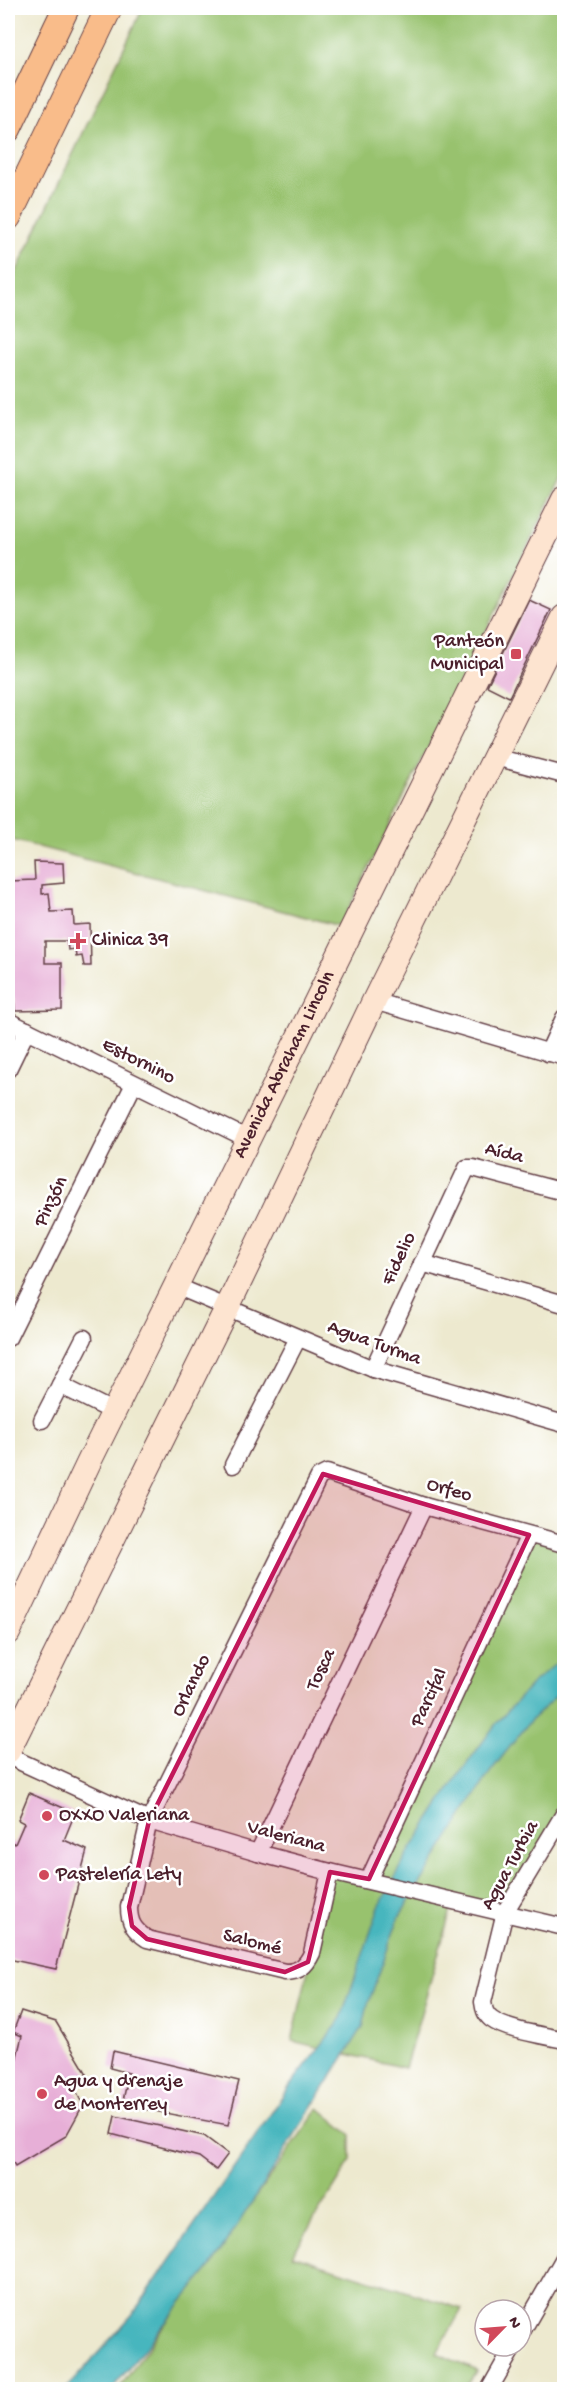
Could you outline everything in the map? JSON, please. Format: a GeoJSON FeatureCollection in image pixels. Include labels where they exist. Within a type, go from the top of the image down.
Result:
{"type":"FeatureCollection","features":[{"type":"Feature","properties":{"kind":"main road"},"geometry":{"type":"LineString","coordinates":[[8,129],[66,8]]}},
{"type":"Feature","properties":{"kind":"main road"},"geometry":{"type":"LineString","coordinates":[[87,53],[92,8]]}},
{"type":"Feature","properties":{"kind":"main road"},"geometry":{"type":"LineString","coordinates":[[8,217],[109,8]]}},
{"type":"Feature","properties":{"kind":"main road","name":"Avenida Abraham Lincoln"},"geometry":{"type":"LineString","coordinates":[[8,1633],[114,1412],[564,499]]}},
{"type":"Feature","properties":{"kind":"main road"},"geometry":{"type":"LineString","coordinates":[[8,1751],[564,617]]}},
{"type":"Feature","properties":{"kind":"street"},"geometry":{"type":"LineString","coordinates":[[495,757],[564,776]]}},
{"type":"Feature","properties":{"kind":"street"},"geometry":{"type":"LineString","coordinates":[[374,1001],[556,1055],[564,1018]]}},
{"type":"Feature","properties":{"kind":"street","name":"Estornino"},"geometry":{"type":"LineString","coordinates":[[8,1021],[250,1140]]}},
{"type":"Feature","properties":{"kind":"street"},"geometry":{"type":"LineString","coordinates":[[8,1069],[27,1030]]}},
{"type":"Feature","properties":{"kind":"street","name":"Pinzón"},"geometry":{"type":"LineString","coordinates":[[8,1338],[134,1084]]}},
{"type":"Feature","properties":{"kind":"street","name":"Aída"},"geometry":{"type":"LineString","coordinates":[[467,1168],[564,1192]]}},
{"type":"Feature","properties":{"kind":"street","name":"Fidelio"},"geometry":{"type":"LineString","coordinates":[[373,1369],[467,1168]]}},
{"type":"Feature","properties":{"kind":"street"},"geometry":{"type":"LineString","coordinates":[[422,1263],[564,1304]]}},
{"type":"Feature","properties":{"kind":"street","name":"Agua Turma"},"geometry":{"type":"LineString","coordinates":[[176,1286],[373,1369],[564,1424]]}},
{"type":"Feature","properties":{"kind":"street"},"geometry":{"type":"LineString","coordinates":[[42,1420],[84,1338]]}},
{"type":"Feature","properties":{"kind":"street"},"geometry":{"type":"LineString","coordinates":[[233,1465],[298,1338]]}},
{"type":"Feature","properties":{"kind":"street"},"geometry":{"type":"LineString","coordinates":[[60,1385],[114,1412]]}},
{"type":"Feature","properties":{"kind":"street","name":"Orfeo"},"geometry":{"type":"LineString","coordinates":[[323,1474],[424,1506],[564,1545]]}},
{"type":"Feature","properties":{"kind":"street","name":"Orlando"},"geometry":{"type":"LineString","coordinates":[[132,1926],[129,1907],[149,1821],[319,1477],[323,1474]]}},
{"type":"Feature","properties":{"kind":"street","name":"Tosca"},"geometry":{"type":"LineString","coordinates":[[258,1853],[424,1506]]}},
{"type":"Feature","properties":{"kind":"street","name":"Parcifal"},"geometry":{"type":"LineString","coordinates":[[369,1880],[529,1535]]}},
{"type":"Feature","properties":{"kind":"street","name":"Valeriana"},"geometry":{"type":"LineString","coordinates":[[8,1756],[149,1821],[330,1872],[564,1927]]}},
{"type":"Feature","properties":{"kind":"street","name":"Agua Turbia"},"geometry":{"type":"LineString","coordinates":[[564,1814],[505,1912],[483,2002],[484,2010],[490,2018],[502,2025],[564,2040]]}},
{"type":"Feature","properties":{"kind":"street","name":"Salomé"},"geometry":{"type":"LineString","coordinates":[[132,1926],[147,1938],[285,1972],[294,1972],[308,1962],[312,1953],[330,1872]]}},
{"type":"Feature","properties":{"kind":"street"},"geometry":{"type":"LineString","coordinates":[[533,2312],[564,2258]]}},
{"type":"Feature","properties":{"kind":"street"},"geometry":{"type":"LineString","coordinates":[[489,2390],[507,2358]]}},
{"type":"Feature","properties":{"kind":"highlighted area"},"geometry":{"type":"Polygon","coordinates":[[[323,1474],[529,1535],[369,1879],[330,1872],[308,1962],[285,1972],[147,1939],[132,1926],[129,1907],[149,1821],[323,1474]]]}},
{"type":"Feature","properties":{"kind":"green space"},"geometry":{"type":"Polygon","coordinates":[[[143,8],[564,8],[564,473],[340,926],[8,839],[8,289],[143,8]]]}},
{"type":"Feature","properties":{"kind":"green space"},"geometry":{"type":"Polygon","coordinates":[[[529,1535],[564,1544],[564,1814],[505,1912],[454,1900],[405,2068],[292,2041],[330,1872],[369,1879],[529,1535]]]}},
{"type":"Feature","properties":{"kind":"green space"},"geometry":{"type":"Polygon","coordinates":[[[319,2108],[351,2135],[351,2161],[292,2255],[462,2309],[437,2353],[477,2371],[465,2389],[118,2390],[319,2108]]]}},
{"type":"Feature","properties":{"kind":"water"},"geometry":{"type":"Polygon","coordinates":[[[564,1657],[564,1689],[531,1720],[491,1771],[399,1917],[368,2004],[363,2027],[212,2265],[112,2389],[65,2390],[132,2315],[292,2083],[340,2021],[379,1907],[409,1852],[458,1776],[495,1725],[531,1685],[564,1657]]]}},
{"type":"Feature","properties":{"kind":"building","name":"Panteón Municipal"},"geometry":{"type":"Polygon","coordinates":[[[529,600],[551,610],[509,697],[487,686],[529,600]]]}},
{"type":"Feature","properties":{"kind":"building"},"geometry":{"type":"Polygon","coordinates":[[[34,862],[63,863],[64,883],[42,885],[42,894],[49,893],[51,912],[73,911],[74,925],[90,924],[91,966],[84,966],[82,956],[76,957],[75,949],[68,950],[67,941],[45,941],[45,963],[62,963],[62,1010],[15,1011],[14,998],[8,998],[8,881],[35,880],[34,862]]]}},
{"type":"Feature","properties":{"kind":"building"},"geometry":{"type":"Polygon","coordinates":[[[29,1793],[75,1813],[64,1840],[87,1850],[56,1969],[8,1959],[8,1840],[15,1844],[24,1823],[18,1820],[29,1793]]]}},
{"type":"Feature","properties":{"kind":"building","name":"Agua y drenaje de Monterrey"},"geometry":{"type":"Polygon","coordinates":[[[21,2011],[56,2022],[87,2074],[71,2082],[83,2105],[66,2136],[15,2166],[8,2153],[8,2071],[13,2073],[22,2036],[13,2032],[21,2011]]]}},
{"type":"Feature","properties":{"kind":"building"},"geometry":{"type":"Polygon","coordinates":[[[113,2051],[239,2081],[228,2125],[122,2105],[129,2073],[110,2068],[113,2051]]]}},
{"type":"Feature","properties":{"kind":"building"},"geometry":{"type":"Polygon","coordinates":[[[115,2116],[204,2136],[228,2154],[216,2170],[199,2157],[111,2134],[115,2116]]]}},
{"type":"Feature","properties":{"kind":"place","name":"Panteón Municipal"},"geometry":{"type":"Point","coordinates":[516,654]}},
{"type":"Feature","properties":{"kind":"place","name":"Clinica 39"},"geometry":{"type":"Point","coordinates":[78,941]}},
{"type":"Feature","properties":{"kind":"place","name":"OXXO Valeriana"},"geometry":{"type":"Point","coordinates":[47,1816]}},
{"type":"Feature","properties":{"kind":"place","name":"Pastelería Lety"},"geometry":{"type":"Point","coordinates":[44,1875]}},
{"type":"Feature","properties":{"kind":"place","name":"Agua y drenaje de Monterrey"},"geometry":{"type":"Point","coordinates":[42,2094]}}]}
